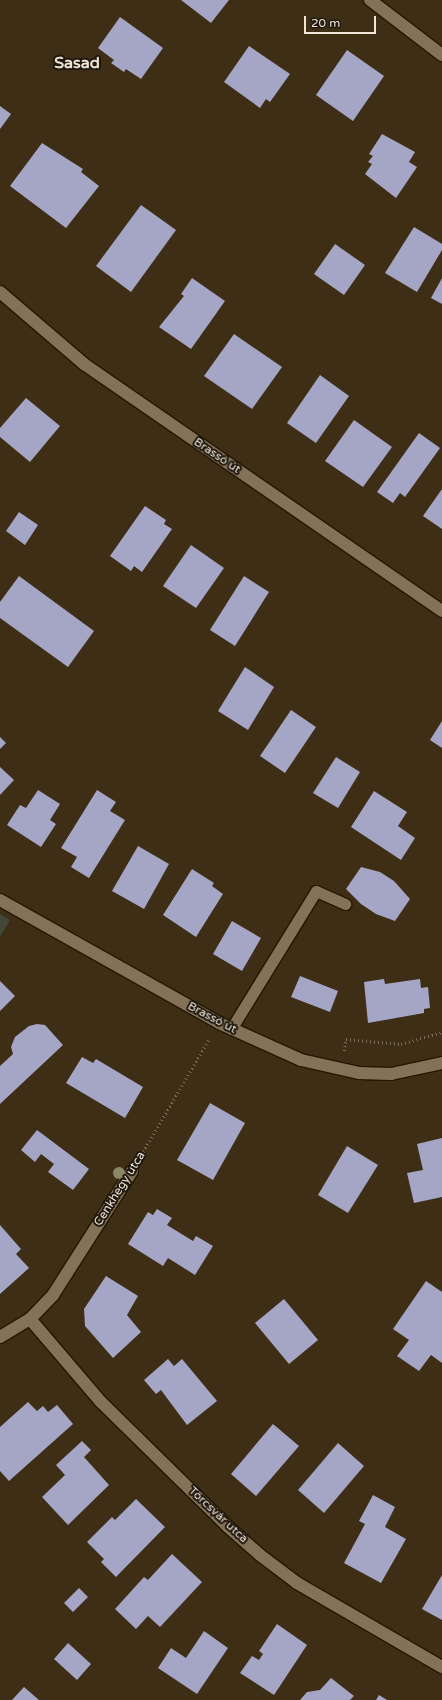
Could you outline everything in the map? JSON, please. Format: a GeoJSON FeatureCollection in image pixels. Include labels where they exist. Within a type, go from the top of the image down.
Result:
{"type":"FeatureCollection","features":[{"type":"Feature","properties":{"kind":"street"},"geometry":{"type":"LineString","coordinates":[[370,0],[442,55]]}},
{"type":"Feature","properties":{"kind":"street","name":"Brassó út"},"geometry":{"type":"LineString","coordinates":[[0,292],[84,364],[442,611]]}},
{"type":"Feature","properties":{"kind":"street","name":"Brassó út"},"geometry":{"type":"LineString","coordinates":[[0,900],[219,1023],[289,1055],[330,1068],[391,1074],[442,1064]]}},
{"type":"Feature","properties":{"kind":"street","name":"Cenkhegy utca"},"geometry":{"type":"LineString","coordinates":[[0,1337],[30,1319],[53,1295],[132,1171]]}},
{"type":"Feature","properties":{"kind":"street","name":"Törcsvár utca"},"geometry":{"type":"LineString","coordinates":[[30,1319],[101,1402],[227,1526],[260,1555],[297,1583],[442,1667]]}},
{"type":"Feature","properties":{"kind":"lane"},"geometry":{"type":"LineString","coordinates":[[231,1029],[316,891],[345,904]]}},
{"type":"Feature","properties":{"kind":"path","name":"Cenkhegy utca"},"geometry":{"type":"LineString","coordinates":[[132,1171],[219,1023]]}},
{"type":"Feature","properties":{"kind":"path"},"geometry":{"type":"LineString","coordinates":[[343,1056],[346,1039],[401,1044],[442,1032]]}},
{"type":"Feature","properties":{"kind":"green space"},"geometry":{"type":"Polygon","coordinates":[[[0,914],[10,920],[0,937],[0,914]]]}},
{"type":"Feature","properties":{"kind":"building"},"geometry":{"type":"Polygon","coordinates":[[[181,0],[229,0],[211,23],[181,0]]]}},
{"type":"Feature","properties":{"kind":"building"},"geometry":{"type":"Polygon","coordinates":[[[120,17],[163,48],[141,79],[126,69],[124,72],[111,63],[114,60],[98,48],[120,17]]]}},
{"type":"Feature","properties":{"kind":"building"},"geometry":{"type":"Polygon","coordinates":[[[249,46],[290,74],[270,102],[266,99],[260,108],[224,82],[249,46]]]}},
{"type":"Feature","properties":{"kind":"building"},"geometry":{"type":"Polygon","coordinates":[[[347,50],[384,76],[353,121],[316,95],[347,50]]]}},
{"type":"Feature","properties":{"kind":"building"},"geometry":{"type":"Polygon","coordinates":[[[0,106],[11,114],[0,129],[0,106]]]}},
{"type":"Feature","properties":{"kind":"building"},"geometry":{"type":"Polygon","coordinates":[[[382,134],[415,152],[409,162],[417,167],[396,198],[365,174],[372,164],[368,162],[373,156],[369,154],[382,134]]]}},
{"type":"Feature","properties":{"kind":"building"},"geometry":{"type":"Polygon","coordinates":[[[42,143],[83,169],[81,172],[99,186],[66,228],[10,186],[42,143]]]}},
{"type":"Feature","properties":{"kind":"building"},"geometry":{"type":"Polygon","coordinates":[[[141,205],[176,230],[131,292],[96,266],[141,205]]]}},
{"type":"Feature","properties":{"kind":"building"},"geometry":{"type":"Polygon","coordinates":[[[414,227],[442,244],[442,250],[417,292],[385,273],[414,227]]]}},
{"type":"Feature","properties":{"kind":"building"},"geometry":{"type":"Polygon","coordinates":[[[335,244],[365,265],[344,295],[314,274],[335,244]]]}},
{"type":"Feature","properties":{"kind":"building"},"geometry":{"type":"Polygon","coordinates":[[[192,278],[225,301],[191,349],[159,327],[184,296],[181,294],[192,278]]]}},
{"type":"Feature","properties":{"kind":"building"},"geometry":{"type":"Polygon","coordinates":[[[442,278],[442,304],[431,298],[442,278]]]}},
{"type":"Feature","properties":{"kind":"building"},"geometry":{"type":"Polygon","coordinates":[[[234,334],[282,367],[252,409],[204,376],[234,334]]]}},
{"type":"Feature","properties":{"kind":"building"},"geometry":{"type":"Polygon","coordinates":[[[320,375],[349,396],[316,443],[287,423],[320,375]]]}},
{"type":"Feature","properties":{"kind":"building"},"geometry":{"type":"Polygon","coordinates":[[[26,398],[60,426],[30,462],[0,437],[0,428],[26,398]]]}},
{"type":"Feature","properties":{"kind":"building"},"geometry":{"type":"Polygon","coordinates":[[[354,420],[392,447],[363,487],[325,461],[354,420]]]}},
{"type":"Feature","properties":{"kind":"building"},"geometry":{"type":"Polygon","coordinates":[[[419,433],[440,448],[405,497],[400,493],[393,503],[377,492],[419,433]]]}},
{"type":"Feature","properties":{"kind":"building"},"geometry":{"type":"Polygon","coordinates":[[[442,489],[442,529],[423,516],[442,489]]]}},
{"type":"Feature","properties":{"kind":"building"},"geometry":{"type":"Polygon","coordinates":[[[145,506],[166,520],[164,524],[172,529],[142,572],[134,566],[131,571],[110,556],[145,506]]]}},
{"type":"Feature","properties":{"kind":"building"},"geometry":{"type":"Polygon","coordinates":[[[19,512],[38,525],[25,545],[6,531],[19,512]]]}},
{"type":"Feature","properties":{"kind":"building"},"geometry":{"type":"Polygon","coordinates":[[[191,545],[224,568],[196,608],[163,586],[191,545]]]}},
{"type":"Feature","properties":{"kind":"building"},"geometry":{"type":"Polygon","coordinates":[[[19,576],[94,631],[68,667],[0,618],[0,602],[19,576]]]}},
{"type":"Feature","properties":{"kind":"building"},"geometry":{"type":"Polygon","coordinates":[[[244,576],[269,592],[235,646],[210,630],[244,576]]]}},
{"type":"Feature","properties":{"kind":"building"},"geometry":{"type":"Polygon","coordinates":[[[245,667],[274,687],[248,730],[218,711],[245,667]]]}},
{"type":"Feature","properties":{"kind":"building"},"geometry":{"type":"Polygon","coordinates":[[[291,710],[316,727],[285,773],[260,756],[291,710]]]}},
{"type":"Feature","properties":{"kind":"building"},"geometry":{"type":"Polygon","coordinates":[[[442,721],[442,748],[430,740],[442,721]]]}},
{"type":"Feature","properties":{"kind":"building"},"geometry":{"type":"Polygon","coordinates":[[[0,737],[6,743],[0,749],[0,737]]]}},
{"type":"Feature","properties":{"kind":"building"},"geometry":{"type":"Polygon","coordinates":[[[336,757],[360,772],[338,808],[313,793],[336,757]]]}},
{"type":"Feature","properties":{"kind":"building"},"geometry":{"type":"Polygon","coordinates":[[[0,767],[14,780],[0,795],[0,767]]]}},
{"type":"Feature","properties":{"kind":"building"},"geometry":{"type":"Polygon","coordinates":[[[38,790],[60,804],[50,820],[56,824],[41,847],[7,825],[20,805],[26,808],[38,790]]]}},
{"type":"Feature","properties":{"kind":"building"},"geometry":{"type":"Polygon","coordinates":[[[97,790],[116,802],[110,811],[125,820],[89,878],[71,867],[77,857],[61,848],[97,790]]]}},
{"type":"Feature","properties":{"kind":"building"},"geometry":{"type":"Polygon","coordinates":[[[374,791],[407,812],[398,826],[415,838],[401,860],[351,827],[374,791]]]}},
{"type":"Feature","properties":{"kind":"building"},"geometry":{"type":"Polygon","coordinates":[[[138,846],[169,864],[144,909],[112,891],[138,846]]]}},
{"type":"Feature","properties":{"kind":"building"},"geometry":{"type":"Polygon","coordinates":[[[361,867],[380,872],[394,881],[410,899],[395,921],[376,914],[361,904],[346,889],[361,867]]]}},
{"type":"Feature","properties":{"kind":"building"},"geometry":{"type":"Polygon","coordinates":[[[192,869],[214,883],[212,886],[223,894],[196,937],[163,915],[192,869]]]}},
{"type":"Feature","properties":{"kind":"building"},"geometry":{"type":"Polygon","coordinates":[[[232,921],[261,938],[242,971],[213,954],[232,921]]]}},
{"type":"Feature","properties":{"kind":"building"},"geometry":{"type":"Polygon","coordinates":[[[300,976],[338,991],[330,1012],[291,997],[300,976]]]}},
{"type":"Feature","properties":{"kind":"building"},"geometry":{"type":"Polygon","coordinates":[[[384,979],[385,984],[420,979],[421,988],[428,987],[430,1008],[424,1009],[424,1013],[368,1023],[364,982],[384,979]]]}},
{"type":"Feature","properties":{"kind":"building"},"geometry":{"type":"Polygon","coordinates":[[[0,981],[15,996],[0,1011],[0,981]]]}},
{"type":"Feature","properties":{"kind":"building"},"geometry":{"type":"Polygon","coordinates":[[[37,1024],[45,1025],[63,1045],[0,1104],[0,1066],[13,1054],[11,1047],[15,1037],[29,1026],[37,1024]]]}},
{"type":"Feature","properties":{"kind":"building"},"geometry":{"type":"Polygon","coordinates":[[[82,1057],[93,1063],[96,1059],[143,1087],[125,1118],[66,1083],[82,1057]]]}},
{"type":"Feature","properties":{"kind":"building"},"geometry":{"type":"Polygon","coordinates":[[[210,1103],[245,1123],[213,1180],[177,1160],[210,1103]]]}},
{"type":"Feature","properties":{"kind":"building"},"geometry":{"type":"Polygon","coordinates":[[[37,1130],[89,1169],[73,1190],[48,1172],[54,1164],[41,1154],[35,1162],[21,1150],[37,1130]]]}},
{"type":"Feature","properties":{"kind":"building"},"geometry":{"type":"Polygon","coordinates":[[[442,1138],[442,1197],[414,1203],[407,1173],[423,1170],[417,1144],[442,1138]]]}},
{"type":"Feature","properties":{"kind":"building"},"geometry":{"type":"Polygon","coordinates":[[[347,1146],[378,1165],[348,1213],[318,1195],[347,1146]]]}},
{"type":"Feature","properties":{"kind":"building"},"geometry":{"type":"Polygon","coordinates":[[[157,1209],[172,1218],[167,1225],[193,1241],[196,1236],[213,1246],[195,1275],[168,1258],[163,1266],[128,1244],[148,1212],[153,1215],[157,1209]]]}},
{"type":"Feature","properties":{"kind":"building"},"geometry":{"type":"Polygon","coordinates":[[[0,1225],[21,1249],[16,1254],[29,1268],[0,1294],[0,1225]]]}},
{"type":"Feature","properties":{"kind":"building"},"geometry":{"type":"Polygon","coordinates":[[[106,1276],[138,1296],[127,1315],[141,1332],[113,1358],[85,1326],[84,1309],[106,1276]]]}},
{"type":"Feature","properties":{"kind":"building"},"geometry":{"type":"Polygon","coordinates":[[[426,1281],[442,1292],[442,1363],[431,1355],[419,1371],[397,1356],[409,1340],[393,1329],[426,1281]]]}},
{"type":"Feature","properties":{"kind":"building"},"geometry":{"type":"Polygon","coordinates":[[[284,1299],[318,1340],[289,1364],[255,1323],[284,1299]]]}},
{"type":"Feature","properties":{"kind":"building"},"geometry":{"type":"Polygon","coordinates":[[[168,1359],[174,1366],[182,1359],[217,1401],[187,1425],[161,1390],[156,1394],[144,1380],[168,1359]]]}},
{"type":"Feature","properties":{"kind":"building"},"geometry":{"type":"Polygon","coordinates":[[[28,1402],[37,1411],[43,1406],[48,1412],[57,1405],[73,1424],[9,1481],[0,1471],[0,1427],[28,1402]]]}},
{"type":"Feature","properties":{"kind":"building"},"geometry":{"type":"Polygon","coordinates":[[[273,1424],[299,1446],[256,1496],[231,1474],[273,1424]]]}},
{"type":"Feature","properties":{"kind":"building"},"geometry":{"type":"Polygon","coordinates":[[[82,1441],[91,1450],[84,1457],[109,1485],[68,1525],[42,1497],[65,1475],[56,1465],[82,1441]]]}},
{"type":"Feature","properties":{"kind":"building"},"geometry":{"type":"Polygon","coordinates":[[[338,1443],[364,1466],[324,1513],[298,1490],[338,1443]]]}},
{"type":"Feature","properties":{"kind":"building"},"geometry":{"type":"Polygon","coordinates":[[[373,1495],[395,1507],[385,1527],[406,1539],[381,1583],[344,1563],[365,1524],[359,1521],[373,1495]]]}},
{"type":"Feature","properties":{"kind":"building"},"geometry":{"type":"Polygon","coordinates":[[[136,1499],[165,1527],[116,1577],[101,1562],[104,1559],[87,1542],[112,1517],[115,1520],[136,1499]]]}},
{"type":"Feature","properties":{"kind":"building"},"geometry":{"type":"Polygon","coordinates":[[[172,1554],[202,1582],[160,1627],[148,1616],[136,1629],[115,1609],[144,1577],[148,1580],[172,1554]]]}},
{"type":"Feature","properties":{"kind":"building"},"geometry":{"type":"Polygon","coordinates":[[[442,1575],[442,1620],[422,1609],[442,1575]]]}},
{"type":"Feature","properties":{"kind":"building"},"geometry":{"type":"Polygon","coordinates":[[[79,1588],[88,1597],[73,1612],[64,1603],[79,1588]]]}},
{"type":"Feature","properties":{"kind":"building"},"geometry":{"type":"Polygon","coordinates":[[[277,1624],[307,1645],[274,1695],[240,1673],[252,1656],[259,1660],[263,1654],[259,1651],[277,1624]]]}},
{"type":"Feature","properties":{"kind":"building"},"geometry":{"type":"Polygon","coordinates":[[[204,1631],[228,1648],[197,1694],[158,1668],[171,1648],[186,1658],[204,1631]]]}},
{"type":"Feature","properties":{"kind":"building"},"geometry":{"type":"Polygon","coordinates":[[[68,1643],[91,1664],[77,1680],[54,1659],[68,1643]]]}},
{"type":"Feature","properties":{"kind":"building"},"geometry":{"type":"Polygon","coordinates":[[[331,1678],[354,1696],[350,1700],[300,1700],[307,1692],[320,1690],[331,1678]]]}},
{"type":"Feature","properties":{"kind":"building"},"geometry":{"type":"Polygon","coordinates":[[[24,1687],[39,1700],[12,1700],[24,1687]]]}},
{"type":"Feature","properties":{"kind":"building"},"geometry":{"type":"Polygon","coordinates":[[[379,1695],[387,1700],[376,1700],[379,1695]]]}},
{"type":"Feature","properties":{"kind":"district","name":"Sasad"},"geometry":{"type":"Point","coordinates":[77,63]}}]}
